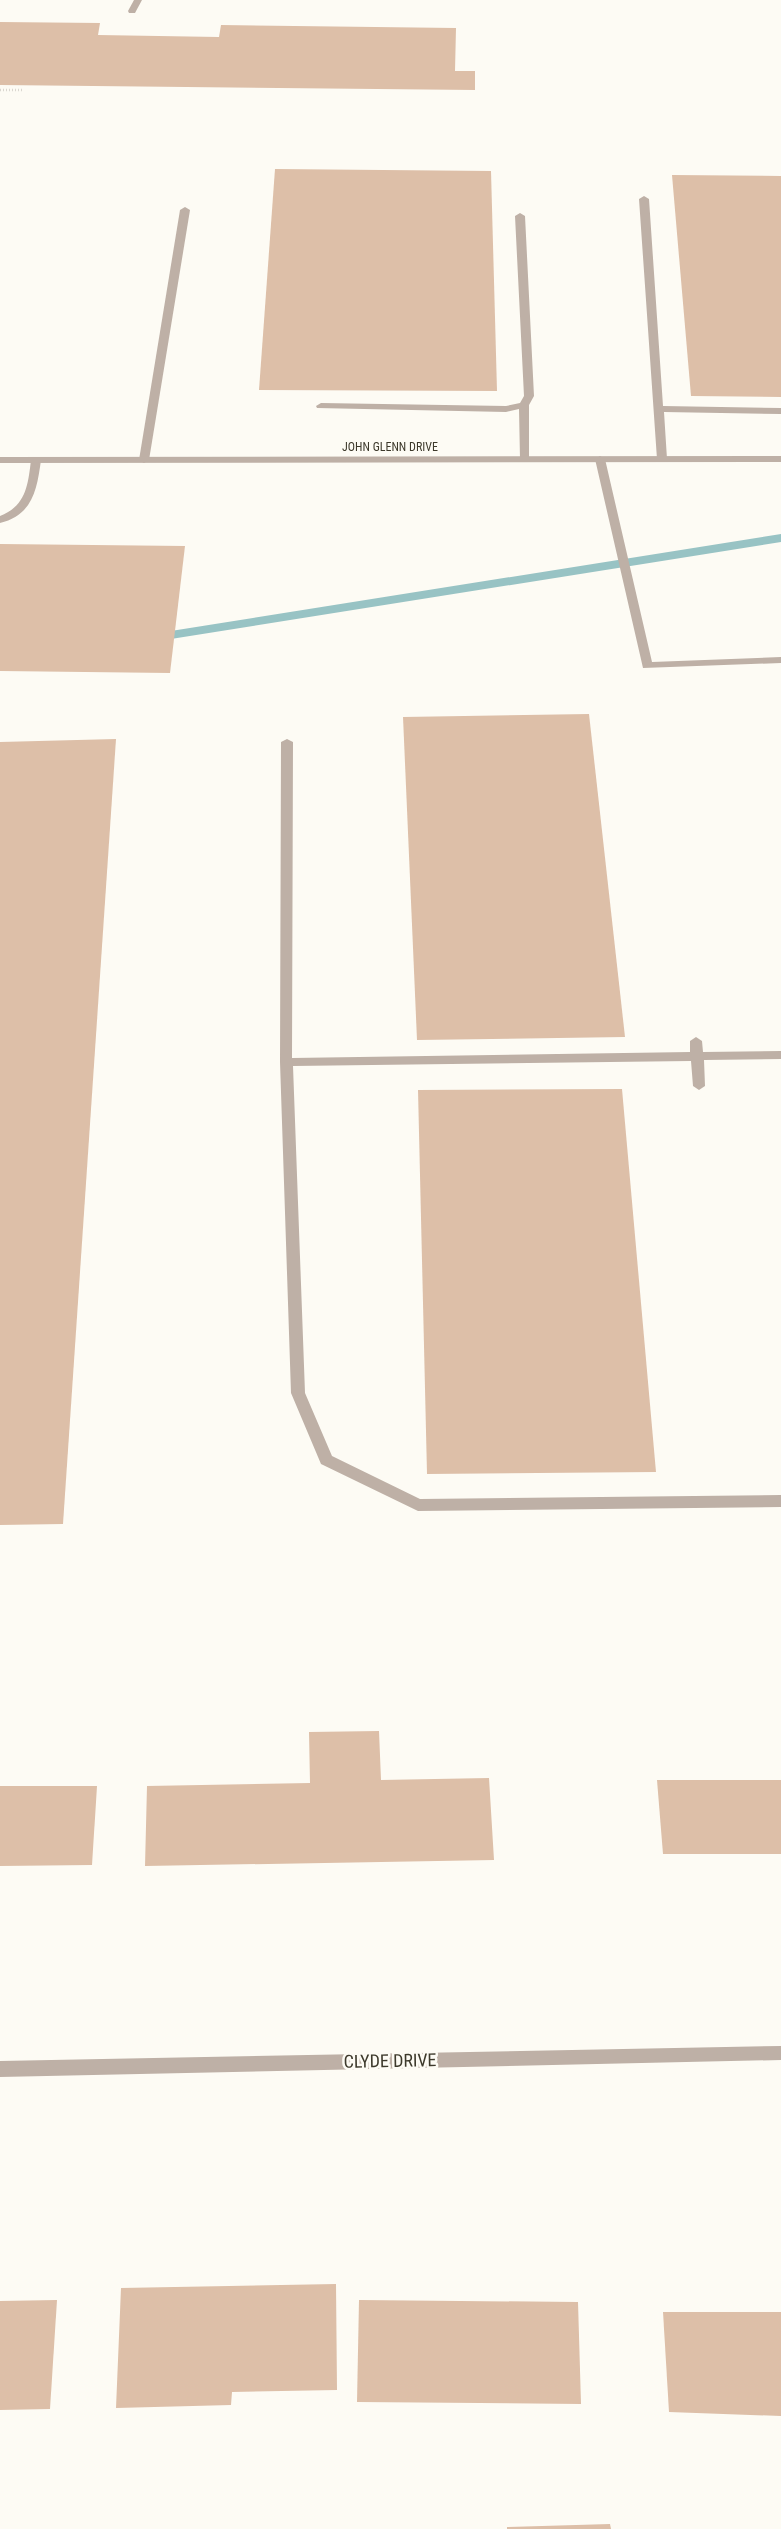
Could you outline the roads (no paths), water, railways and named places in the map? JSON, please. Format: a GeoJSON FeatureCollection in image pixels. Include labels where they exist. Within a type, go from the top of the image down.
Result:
{"type":"FeatureCollection","features":[{"type":"Feature","properties":{"kind":"street"},"geometry":{"type":"LineString","coordinates":[[132,11],[138,0]]}},
{"type":"Feature","properties":{"kind":"street"},"geometry":{"type":"LineString","coordinates":[[644,199],[662,459]]}},
{"type":"Feature","properties":{"kind":"street"},"geometry":{"type":"LineString","coordinates":[[144,460],[159,374],[166,313],[185,210]]}},
{"type":"Feature","properties":{"kind":"street"},"geometry":{"type":"LineString","coordinates":[[520,216],[529,396],[524,405],[525,459]]}},
{"type":"Feature","properties":{"kind":"street"},"geometry":{"type":"LineString","coordinates":[[659,409],[781,412]]}},
{"type":"Feature","properties":{"kind":"street","name":"JOHN GLENN DRIVE"},"geometry":{"type":"LineString","coordinates":[[0,460],[781,459]]}},
{"type":"Feature","properties":{"kind":"street"},"geometry":{"type":"LineString","coordinates":[[0,520],[14,516],[31,496],[36,460]]}},
{"type":"Feature","properties":{"kind":"street"},"geometry":{"type":"LineString","coordinates":[[287,742],[286,1062],[298,1393],[326,1460],[418,1505],[781,1501]]}},
{"type":"Feature","properties":{"kind":"street"},"geometry":{"type":"LineString","coordinates":[[696,1041],[699,1086]]}},
{"type":"Feature","properties":{"kind":"street"},"geometry":{"type":"LineString","coordinates":[[286,1062],[781,1054]]}},
{"type":"Feature","properties":{"kind":"street","name":"CLYDE DRIVE"},"geometry":{"type":"LineString","coordinates":[[0,2069],[781,2053]]}},
{"type":"Feature","properties":{"kind":"lane"},"geometry":{"type":"LineString","coordinates":[[321,406],[506,410],[524,405]]}},
{"type":"Feature","properties":{"kind":"lane"},"geometry":{"type":"LineString","coordinates":[[600,459],[647,666],[781,660]]}},
{"type":"Feature","properties":{"kind":"waterway"},"geometry":{"type":"LineString","coordinates":[[152,638],[781,538]]}}]}
